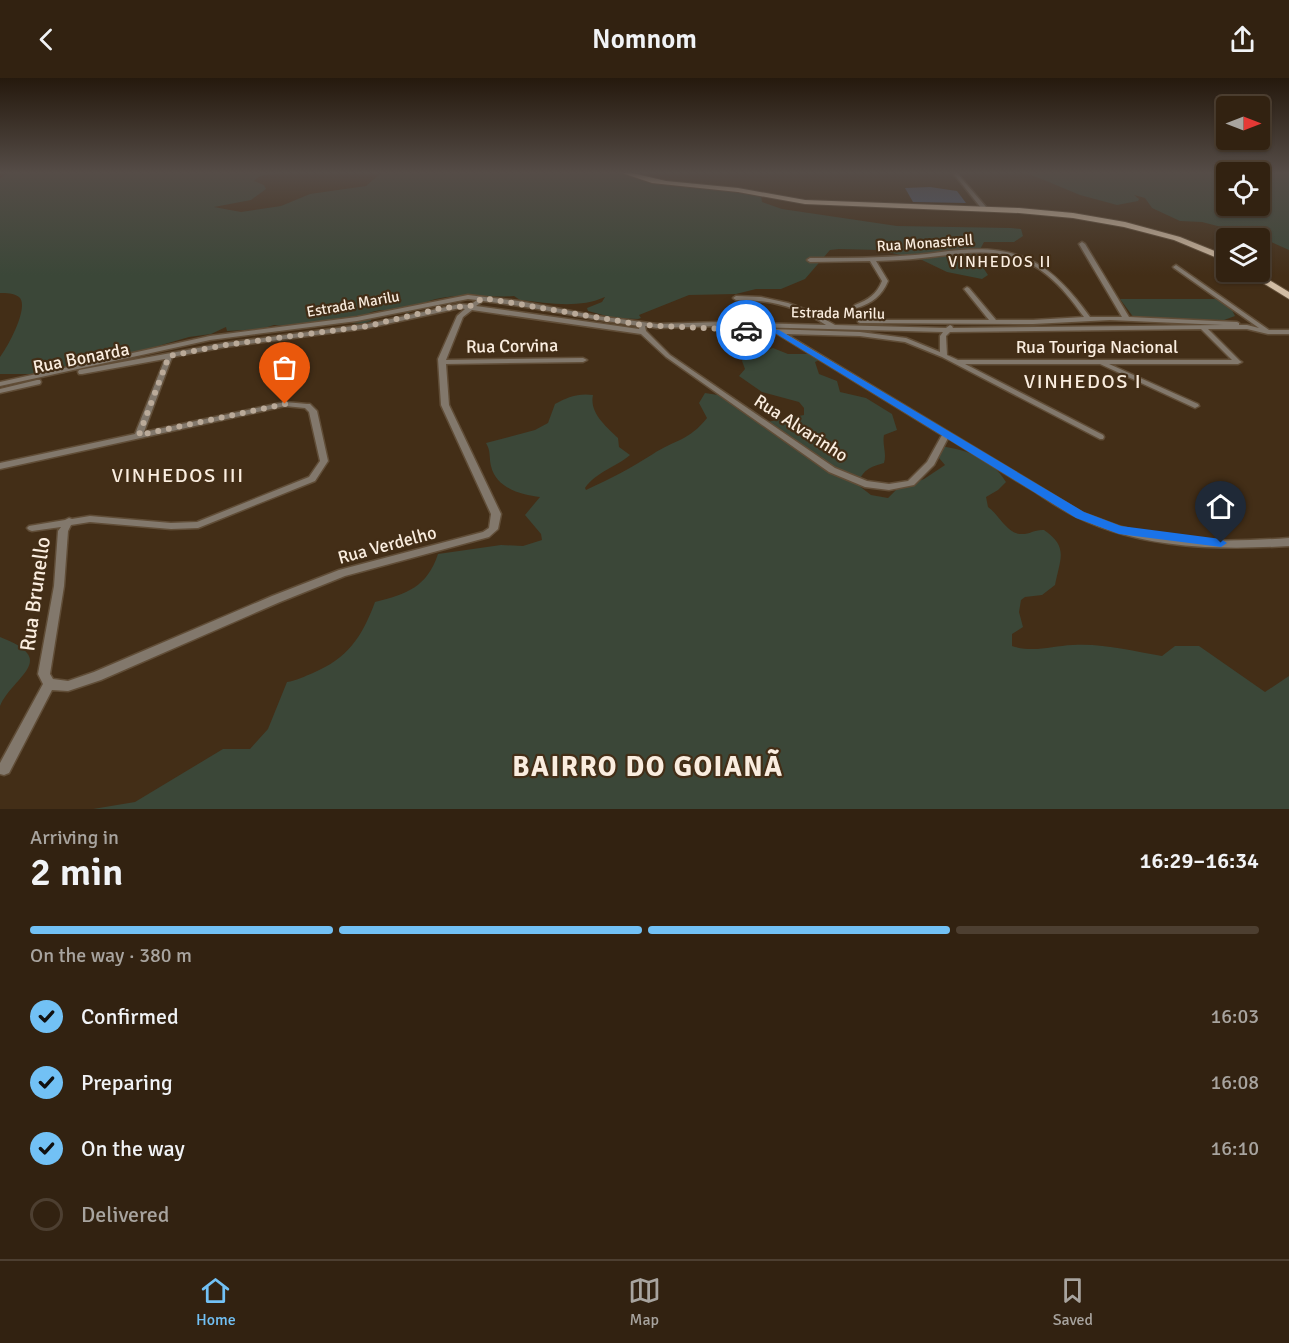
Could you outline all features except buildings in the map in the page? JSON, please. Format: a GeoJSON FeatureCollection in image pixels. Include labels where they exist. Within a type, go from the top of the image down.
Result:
{"type":"FeatureCollection","features":[{"type":"Feature","properties":{"kind":"main road"},"geometry":{"type":"LineString","coordinates":[[960,207],[1054,213],[1121,224],[1177,238],[1216,254]]}},
{"type":"Feature","properties":{"kind":"main road"},"geometry":{"type":"LineString","coordinates":[[1266,282],[1289,296]]}},
{"type":"Feature","properties":{"kind":"street"},"geometry":{"type":"LineString","coordinates":[[1082,244],[1128,319]]}},
{"type":"Feature","properties":{"kind":"street","name":"Rua Monastrell"},"geometry":{"type":"LineString","coordinates":[[810,260],[872,259],[977,250],[1027,258],[1048,271],[1088,319]]}},
{"type":"Feature","properties":{"kind":"street"},"geometry":{"type":"LineString","coordinates":[[857,306],[878,296],[885,281],[872,259]]}},
{"type":"Feature","properties":{"kind":"street"},"geometry":{"type":"LineString","coordinates":[[1176,267],[1268,332]]}},
{"type":"Feature","properties":{"kind":"street"},"geometry":{"type":"LineString","coordinates":[[967,289],[994,322]]}},
{"type":"Feature","properties":{"kind":"street"},"geometry":{"type":"LineString","coordinates":[[736,298],[757,297],[789,306],[819,317],[834,326],[858,322],[1128,319],[1234,323],[1258,330]]}},
{"type":"Feature","properties":{"kind":"street","name":"Estrada Marilu"},"geometry":{"type":"LineString","coordinates":[[0,384],[210,338],[357,319],[456,298],[483,298],[642,328],[834,326],[948,330],[1246,327],[1268,332],[1289,332]]}},
{"type":"Feature","properties":{"kind":"street","name":"Rua Verdelho"},"geometry":{"type":"LineString","coordinates":[[49,684],[68,686],[98,676],[276,598],[343,573],[486,536],[493,529],[496,514],[445,405],[442,362],[460,316],[483,298]]}},
{"type":"Feature","properties":{"kind":"street"},"geometry":{"type":"LineString","coordinates":[[470,306],[642,328]]}},
{"type":"Feature","properties":{"kind":"street","name":"Rua Bonarda"},"geometry":{"type":"LineString","coordinates":[[0,392],[88,370],[225,345],[368,326],[442,308],[470,306]]}},
{"type":"Feature","properties":{"kind":"street"},"geometry":{"type":"LineString","coordinates":[[1088,319],[1089,328]]}},
{"type":"Feature","properties":{"kind":"street"},"geometry":{"type":"LineString","coordinates":[[944,356],[943,336],[955,322]]}},
{"type":"Feature","properties":{"kind":"street"},"geometry":{"type":"LineString","coordinates":[[700,326],[717,329],[883,336],[906,340],[944,356],[1100,437]]}},
{"type":"Feature","properties":{"kind":"street","name":"Rua Alvarinho"},"geometry":{"type":"LineString","coordinates":[[642,328],[668,356],[832,470],[865,484],[889,488],[911,483],[931,463],[946,434]]}},
{"type":"Feature","properties":{"kind":"street"},"geometry":{"type":"LineString","coordinates":[[1203,328],[1234,355],[1238,362]]}},
{"type":"Feature","properties":{"kind":"street"},"geometry":{"type":"LineString","coordinates":[[777,331],[1080,515],[1119,530],[1174,539],[1245,545],[1289,542]]}},
{"type":"Feature","properties":{"kind":"street"},"geometry":{"type":"LineString","coordinates":[[139,435],[169,356],[165,348]]}},
{"type":"Feature","properties":{"kind":"street","name":"Rua Corvina"},"geometry":{"type":"LineString","coordinates":[[442,362],[582,360]]}},
{"type":"Feature","properties":{"kind":"street","name":"Rua Touriga Nacional"},"geometry":{"type":"LineString","coordinates":[[956,362],[1238,362]]}},
{"type":"Feature","properties":{"kind":"street"},"geometry":{"type":"LineString","coordinates":[[1099,362],[1195,406]]}},
{"type":"Feature","properties":{"kind":"street"},"geometry":{"type":"LineString","coordinates":[[0,466],[285,404],[307,406],[313,411],[324,461],[312,479],[198,525],[171,526],[90,519],[32,528]]}},
{"type":"Feature","properties":{"kind":"street","name":"Rua Brunello"},"geometry":{"type":"LineString","coordinates":[[49,684],[44,674],[60,582],[63,531],[69,521]]}},
{"type":"Feature","properties":{"kind":"street"},"geometry":{"type":"LineString","coordinates":[[4,769],[49,684]]}},
{"type":"Feature","properties":{"kind":"green space"},"geometry":{"type":"Polygon","coordinates":[[[0,207],[215,207],[241,212],[274,207],[777,207],[897,226],[1021,229],[1023,236],[1014,242],[984,242],[976,257],[988,275],[982,279],[947,272],[922,260],[879,250],[839,249],[830,250],[805,279],[781,289],[756,289],[736,294],[689,295],[639,315],[641,318],[638,319],[614,318],[588,311],[587,308],[602,302],[605,297],[584,303],[563,304],[520,300],[514,296],[445,297],[420,305],[409,313],[375,311],[364,316],[371,318],[371,321],[363,324],[337,322],[274,325],[261,329],[227,331],[226,327],[211,334],[189,337],[62,374],[0,374],[0,357],[20,317],[22,302],[19,297],[12,294],[0,293],[0,207]]]}},
{"type":"Feature","properties":{"kind":"green space"},"geometry":{"type":"Polygon","coordinates":[[[1151,207],[1216,207],[1216,216],[1270,216],[1270,207],[1289,207],[1289,250],[1270,241],[1270,228],[1225,228],[1202,222],[1180,221],[1151,207]]]}},
{"type":"Feature","properties":{"kind":"green space"},"geometry":{"type":"Polygon","coordinates":[[[1120,299],[1217,299],[1232,310],[1235,316],[1224,320],[1134,318],[1120,299]]]}},
{"type":"Feature","properties":{"kind":"green space"},"geometry":{"type":"Polygon","coordinates":[[[773,348],[788,354],[811,354],[821,359],[815,362],[819,374],[837,381],[840,392],[866,398],[892,414],[897,430],[884,435],[884,463],[867,470],[858,485],[871,495],[888,498],[897,489],[924,479],[945,465],[933,451],[935,446],[955,449],[984,460],[993,466],[1006,482],[986,497],[988,507],[1007,527],[1020,534],[1044,530],[1057,542],[1061,554],[1055,585],[1042,595],[1025,597],[1021,600],[1019,612],[1023,627],[1012,634],[1012,646],[1035,649],[1095,645],[1162,656],[1175,646],[1199,646],[1265,692],[1289,676],[1289,809],[93,809],[135,802],[223,749],[250,749],[268,729],[287,682],[325,667],[345,653],[365,626],[375,602],[397,596],[422,582],[438,554],[501,545],[523,546],[542,540],[541,534],[525,515],[540,497],[517,492],[498,480],[491,466],[486,443],[535,430],[548,423],[555,404],[564,399],[593,395],[592,402],[596,414],[618,438],[619,447],[630,455],[600,474],[590,482],[586,490],[694,431],[707,418],[699,403],[705,393],[718,395],[767,422],[804,415],[804,408],[799,402],[762,392],[739,376],[745,369],[742,361],[744,357],[773,348]]]}},
{"type":"Feature","properties":{"kind":"green space"},"geometry":{"type":"Polygon","coordinates":[[[0,637],[18,645],[27,653],[30,661],[22,677],[6,695],[0,706],[0,637]]]}},
{"type":"Feature","properties":{"kind":"way so far"},"geometry":{"type":"LineString","coordinates":[[285,404],[139,435],[169,356],[225,345],[368,326],[442,308],[470,306],[483,298],[642,325],[746,330]]}},
{"type":"Feature","properties":{"kind":"district","name":"VINHEDOS II"},"geometry":{"type":"Point","coordinates":[1000,262]}},
{"type":"Feature","properties":{"kind":"district","name":"VINHEDOS I"},"geometry":{"type":"Point","coordinates":[1083,381]}},
{"type":"Feature","properties":{"kind":"district","name":"VINHEDOS III"},"geometry":{"type":"Point","coordinates":[178,475]}},
{"type":"Feature","properties":{"kind":"district","name":"BAIRRO DO GOIANÃ"},"geometry":{"type":"Point","coordinates":[648,767]}},
{"type":"Feature","properties":{"kind":"route"},"geometry":{"type":"LineString","coordinates":[[746,330],[777,331],[1080,515],[1119,530],[1174,539],[1221,543]]}}]}
